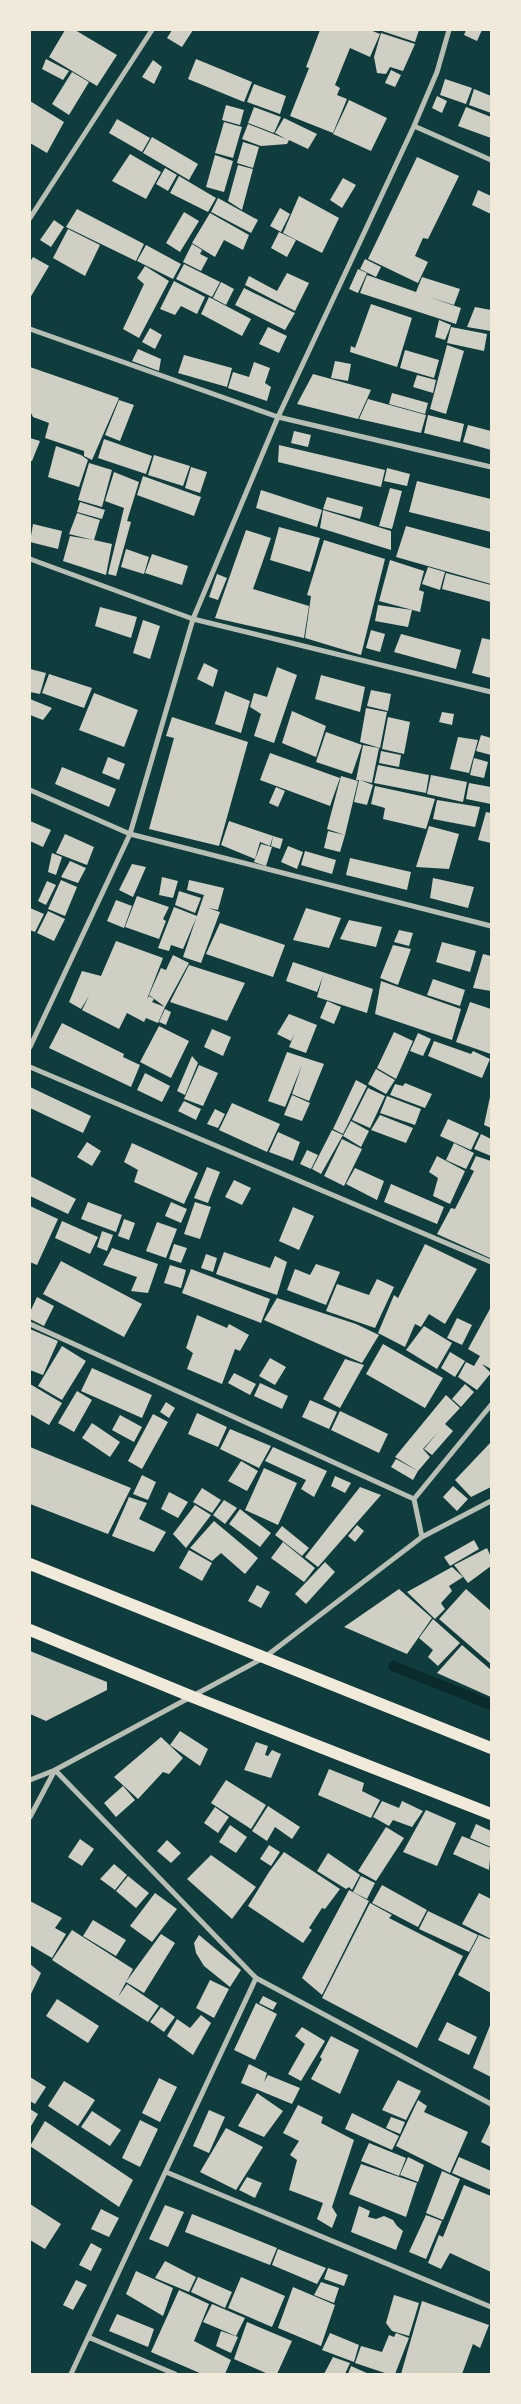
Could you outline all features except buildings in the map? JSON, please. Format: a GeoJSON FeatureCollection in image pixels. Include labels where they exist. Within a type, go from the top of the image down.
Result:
{"type":"FeatureCollection","features":[{"type":"Feature","properties":{"kind":"main road"},"geometry":{"type":"LineString","coordinates":[[30,1564],[491,1748]]}},
{"type":"Feature","properties":{"kind":"main road"},"geometry":{"type":"LineString","coordinates":[[30,1630],[193,1697],[491,1814]]}},
{"type":"Feature","properties":{"kind":"street"},"geometry":{"type":"LineString","coordinates":[[30,218],[152,30]]}},
{"type":"Feature","properties":{"kind":"street"},"geometry":{"type":"LineString","coordinates":[[30,1047],[130,834],[193,619],[278,417],[414,126],[437,72],[449,30]]}},
{"type":"Feature","properties":{"kind":"street"},"geometry":{"type":"LineString","coordinates":[[414,126],[491,160]]}},
{"type":"Feature","properties":{"kind":"street"},"geometry":{"type":"LineString","coordinates":[[30,329],[278,417],[491,466]]}},
{"type":"Feature","properties":{"kind":"street"},"geometry":{"type":"LineString","coordinates":[[30,559],[193,619],[491,692]]}},
{"type":"Feature","properties":{"kind":"street"},"geometry":{"type":"LineString","coordinates":[[30,790],[130,834],[491,926]]}},
{"type":"Feature","properties":{"kind":"street"},"geometry":{"type":"LineString","coordinates":[[30,1067],[491,1262]]}},
{"type":"Feature","properties":{"kind":"street"},"geometry":{"type":"LineString","coordinates":[[30,1324],[414,1499]]}},
{"type":"Feature","properties":{"kind":"street"},"geometry":{"type":"LineString","coordinates":[[414,1499],[491,1405]]}},
{"type":"Feature","properties":{"kind":"street"},"geometry":{"type":"LineString","coordinates":[[414,1499],[422,1537]]}},
{"type":"Feature","properties":{"kind":"street"},"geometry":{"type":"LineString","coordinates":[[30,1780],[55,1770],[266,1657],[422,1537],[491,1501]]}},
{"type":"Feature","properties":{"kind":"street"},"geometry":{"type":"LineString","coordinates":[[30,1817],[55,1770]]}},
{"type":"Feature","properties":{"kind":"street"},"geometry":{"type":"LineString","coordinates":[[55,1770],[256,1978],[491,2104]]}},
{"type":"Feature","properties":{"kind":"street"},"geometry":{"type":"LineString","coordinates":[[71,2374],[256,1978]]}},
{"type":"Feature","properties":{"kind":"street"},"geometry":{"type":"LineString","coordinates":[[166,2172],[491,2307]]}},
{"type":"Feature","properties":{"kind":"street"},"geometry":{"type":"LineString","coordinates":[[88,2337],[175,2374]]}},
{"type":"Feature","properties":{"kind":"waterway"},"geometry":{"type":"LineString","coordinates":[[393,1666],[491,1705]]}}]}
